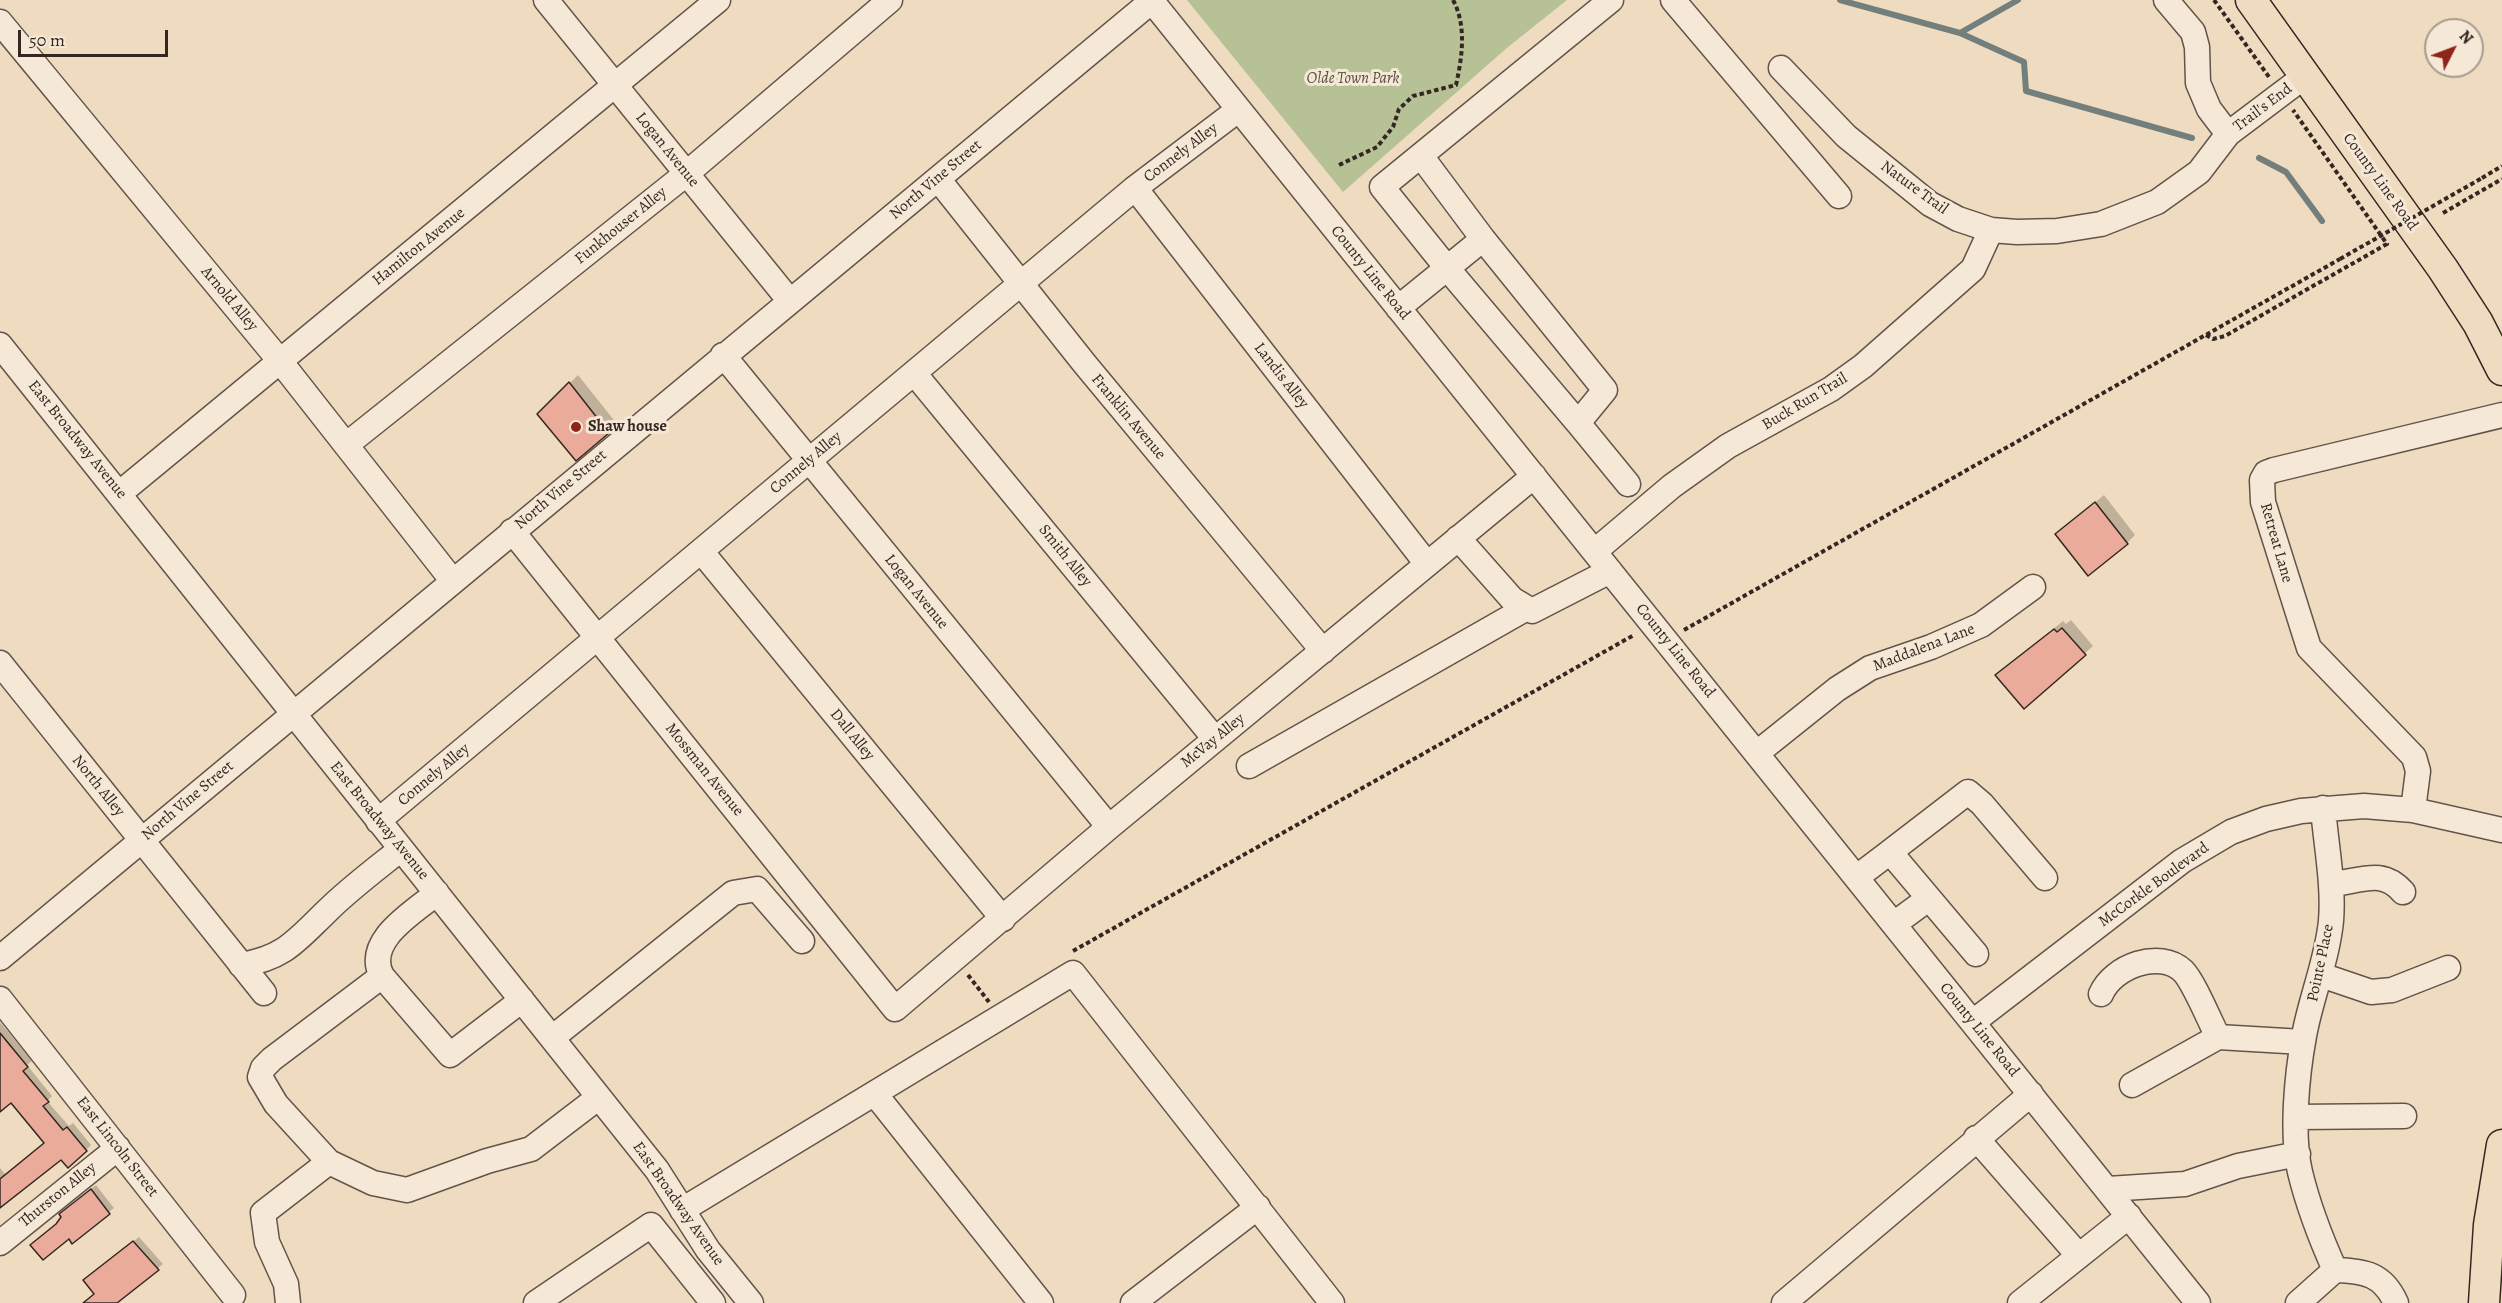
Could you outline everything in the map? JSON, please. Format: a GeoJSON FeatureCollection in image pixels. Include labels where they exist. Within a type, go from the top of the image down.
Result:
{"type":"FeatureCollection","features":[{"type":"Feature","properties":{"kind":"main road","name":"County Line Road"},"geometry":{"type":"LineString","coordinates":[[2250,0],[2444,269],[2498,353]]}},
{"type":"Feature","properties":{"kind":"main road"},"geometry":{"type":"LineString","coordinates":[[2484,1303],[2488,1225],[2502,1145]]}},
{"type":"Feature","properties":{"kind":"street","name":"Logan Avenue"},"geometry":{"type":"LineString","coordinates":[[546,0],[789,300]]}},
{"type":"Feature","properties":{"kind":"street","name":"Hamilton Avenue"},"geometry":{"type":"LineString","coordinates":[[120,493],[718,0]]}},
{"type":"Feature","properties":{"kind":"street","name":"Funkhouser Alley"},"geometry":{"type":"LineString","coordinates":[[346,445],[686,174],[890,0]]}},
{"type":"Feature","properties":{"kind":"street","name":"County Line Road"},"geometry":{"type":"LineString","coordinates":[[1152,0],[1238,110],[2108,1189],[2192,1301]]}},
{"type":"Feature","properties":{"kind":"street","name":"North Vine Street"},"geometry":{"type":"LineString","coordinates":[[0,958],[1152,0]]}},
{"type":"Feature","properties":{"kind":"street"},"geometry":{"type":"LineString","coordinates":[[1611,0],[1382,187],[1628,484]]}},
{"type":"Feature","properties":{"kind":"street"},"geometry":{"type":"LineString","coordinates":[[1674,0],[1839,196]]}},
{"type":"Feature","properties":{"kind":"street","name":"Trail's End"},"geometry":{"type":"LineString","coordinates":[[2166,0],[2193,32],[2197,47],[2198,83],[2209,109],[2229,134],[2305,76]]}},
{"type":"Feature","properties":{"kind":"street","name":"Arnold Alley"},"geometry":{"type":"LineString","coordinates":[[0,22],[280,361],[452,580]]}},
{"type":"Feature","properties":{"kind":"street","name":"Nature Trail"},"geometry":{"type":"LineString","coordinates":[[1781,68],[1846,136],[1892,175],[1930,204],[1958,219],[1991,230],[2057,231],[2101,224],[2143,209],[2199,172],[2229,134]]}},
{"type":"Feature","properties":{"kind":"street","name":"Connely Alley"},"geometry":{"type":"LineString","coordinates":[[378,821],[1135,188],[1238,110]]}},
{"type":"Feature","properties":{"kind":"street"},"geometry":{"type":"LineString","coordinates":[[1421,156],[1483,239],[1605,390],[1578,423]]}},
{"type":"Feature","properties":{"kind":"street","name":"Franklin Avenue"},"geometry":{"type":"LineString","coordinates":[[938,179],[1084,363],[1323,651]]}},
{"type":"Feature","properties":{"kind":"street","name":"Landis Alley"},"geometry":{"type":"LineString","coordinates":[[1135,188],[1427,564]]}},
{"type":"Feature","properties":{"kind":"street","name":"Buck Run Trail"},"geometry":{"type":"LineString","coordinates":[[1594,551],[1672,486],[1728,446],[1831,388],[1863,366],[1973,269],[1991,230]]}},
{"type":"Feature","properties":{"kind":"street"},"geometry":{"type":"LineString","coordinates":[[1398,308],[1483,239]]}},
{"type":"Feature","properties":{"kind":"street","name":"East Broadway Avenue"},"geometry":{"type":"LineString","coordinates":[[0,345],[657,1170],[708,1250],[745,1296]]}},
{"type":"Feature","properties":{"kind":"street","name":"Logan Avenue"},"geometry":{"type":"LineString","coordinates":[[723,355],[1109,827]]}},
{"type":"Feature","properties":{"kind":"street","name":"Smith Alley"},"geometry":{"type":"LineString","coordinates":[[914,373],[1215,739]]}},
{"type":"Feature","properties":{"kind":"street","name":"Retreat Lane"},"geometry":{"type":"LineString","coordinates":[[2413,810],[2418,771],[2414,757],[2309,648],[2264,502],[2262,480],[2266,473],[2274,470],[2502,415]]}},
{"type":"Feature","properties":{"kind":"street","name":"McVay Alley"},"geometry":{"type":"LineString","coordinates":[[895,1010],[1109,827],[1534,476]]}},
{"type":"Feature","properties":{"kind":"street","name":"Mossman Avenue"},"geometry":{"type":"LineString","coordinates":[[512,531],[895,1010]]}},
{"type":"Feature","properties":{"kind":"street"},"geometry":{"type":"LineString","coordinates":[[1458,538],[1512,599],[1525,609],[1532,611],[1610,570]]}},
{"type":"Feature","properties":{"kind":"street","name":"Dall Alley"},"geometry":{"type":"LineString","coordinates":[[701,550],[1003,919]]}},
{"type":"Feature","properties":{"kind":"street","name":"Maddalena Lane"},"geometry":{"type":"LineString","coordinates":[[1757,753],[1837,689],[1870,668],[1932,647],[1981,625],[2033,586]]}},
{"type":"Feature","properties":{"kind":"street"},"geometry":{"type":"LineString","coordinates":[[1250,766],[1525,609]]}},
{"type":"Feature","properties":{"kind":"street","name":"North Alley"},"geometry":{"type":"LineString","coordinates":[[0,663],[264,993]]}},
{"type":"Feature","properties":{"kind":"street"},"geometry":{"type":"LineString","coordinates":[[1857,877],[1968,792],[1982,804],[2045,878]]}},
{"type":"Feature","properties":{"kind":"street","name":"McCorkle Boulevard"},"geometry":{"type":"LineString","coordinates":[[1973,1022],[2198,850],[2231,832],[2266,819],[2323,808],[2364,806],[2413,810],[2502,830]]}},
{"type":"Feature","properties":{"kind":"street","name":"Pointe Place"},"geometry":{"type":"LineString","coordinates":[[2323,808],[2332,884],[2331,920],[2303,1042],[2297,1117],[2298,1154],[2300,1171],[2313,1214],[2336,1270]]}},
{"type":"Feature","properties":{"kind":"street"},"geometry":{"type":"LineString","coordinates":[[241,965],[266,961],[284,951],[401,849]]}},
{"type":"Feature","properties":{"kind":"street"},"geometry":{"type":"LineString","coordinates":[[1890,852],[1976,954]]}},
{"type":"Feature","properties":{"kind":"street"},"geometry":{"type":"LineString","coordinates":[[2332,884],[2381,876],[2392,880],[2403,892]]}},
{"type":"Feature","properties":{"kind":"street"},"geometry":{"type":"LineString","coordinates":[[552,1038],[733,893],[757,889],[802,941]]}},
{"type":"Feature","properties":{"kind":"street"},"geometry":{"type":"LineString","coordinates":[[437,893],[385,938],[378,959],[378,969],[382,976],[450,1055],[522,1000]]}},
{"type":"Feature","properties":{"kind":"street"},"geometry":{"type":"LineString","coordinates":[[1894,924],[1928,899]]}},
{"type":"Feature","properties":{"kind":"street"},"geometry":{"type":"LineString","coordinates":[[2101,994],[2116,973],[2128,966],[2142,963],[2167,963],[2183,971],[2218,1037]]}},
{"type":"Feature","properties":{"kind":"street"},"geometry":{"type":"LineString","coordinates":[[2320,975],[2371,992],[2392,990],[2448,968]]}},
{"type":"Feature","properties":{"kind":"street"},"geometry":{"type":"LineString","coordinates":[[682,1210],[1073,973],[1332,1303]]}},
{"type":"Feature","properties":{"kind":"street"},"geometry":{"type":"LineString","coordinates":[[382,976],[272,1059],[263,1068],[260,1077],[276,1104],[329,1162],[373,1183],[407,1190],[487,1161],[531,1149],[599,1097]]}},
{"type":"Feature","properties":{"kind":"street","name":"East Lincoln Street"},"geometry":{"type":"LineString","coordinates":[[0,999],[234,1295]]}},
{"type":"Feature","properties":{"kind":"street"},"geometry":{"type":"LineString","coordinates":[[2132,1085],[2218,1037],[2303,1042]]}},
{"type":"Feature","properties":{"kind":"street"},"geometry":{"type":"LineString","coordinates":[[875,1094],[1041,1303]]}},
{"type":"Feature","properties":{"kind":"street"},"geometry":{"type":"LineString","coordinates":[[1784,1303],[1976,1138],[2031,1094]]}},
{"type":"Feature","properties":{"kind":"street"},"geometry":{"type":"LineString","coordinates":[[2297,1117],[2404,1116]]}},
{"type":"Feature","properties":{"kind":"street"},"geometry":{"type":"LineString","coordinates":[[1976,1138],[2079,1256]]}},
{"type":"Feature","properties":{"kind":"street","name":"Thurston Alley"},"geometry":{"type":"LineString","coordinates":[[0,1243],[65,1188],[118,1148]]}},
{"type":"Feature","properties":{"kind":"street"},"geometry":{"type":"LineString","coordinates":[[2108,1189],[2185,1184],[2238,1166],[2298,1154]]}},
{"type":"Feature","properties":{"kind":"street"},"geometry":{"type":"LineString","coordinates":[[288,1303],[286,1284],[267,1242],[263,1213],[329,1162]]}},
{"type":"Feature","properties":{"kind":"street"},"geometry":{"type":"LineString","coordinates":[[1140,1301],[1258,1207]]}},
{"type":"Feature","properties":{"kind":"street"},"geometry":{"type":"LineString","coordinates":[[2020,1303],[2129,1216]]}},
{"type":"Feature","properties":{"kind":"street"},"geometry":{"type":"LineString","coordinates":[[536,1303],[651,1225],[715,1303],[745,1296]]}},
{"type":"Feature","properties":{"kind":"street"},"geometry":{"type":"LineString","coordinates":[[2298,1303],[2300,1298],[2336,1270],[2363,1271],[2389,1286],[2396,1303]]}},
{"type":"Feature","properties":{"kind":"path"},"geometry":{"type":"LineString","coordinates":[[1340,165],[1377,147],[1393,127],[1399,109],[1413,96],[1456,86],[1462,36],[1459,11],[1453,0]]}},
{"type":"Feature","properties":{"kind":"path"},"geometry":{"type":"LineString","coordinates":[[1069,953],[1642,629],[1680,632],[2502,166]]}},
{"type":"Feature","properties":{"kind":"path"},"geometry":{"type":"LineString","coordinates":[[2443,213],[2502,179]]}},
{"type":"Feature","properties":{"kind":"path"},"geometry":{"type":"LineString","coordinates":[[2206,335],[2213,339],[2225,336],[2387,244],[2361,204]]}},
{"type":"Feature","properties":{"kind":"path"},"geometry":{"type":"LineString","coordinates":[[956,960],[989,1003]]}},
{"type":"Feature","properties":{"kind":"path"},"geometry":{"type":"LineString","coordinates":[[979,1009],[998,997]]}},
{"type":"Feature","properties":{"kind":"green space","name":"Olde Town Park"},"geometry":{"type":"Polygon","coordinates":[[[1187,0],[1567,0],[1508,47],[1343,192],[1187,0]]]}},
{"type":"Feature","properties":{"kind":"building","name":"Shaw house"},"geometry":{"type":"Polygon","coordinates":[[[569,382],[609,433],[576,461],[537,414],[569,382]]]}},
{"type":"Feature","properties":{"kind":"building"},"geometry":{"type":"Polygon","coordinates":[[[2095,502],[2128,544],[2088,576],[2055,534],[2095,502]]]}},
{"type":"Feature","properties":{"kind":"building"},"geometry":{"type":"Polygon","coordinates":[[[2062,628],[2086,655],[2024,709],[1995,675],[2054,629],[2057,632],[2062,628]]]}},
{"type":"Feature","properties":{"kind":"building"},"geometry":{"type":"Polygon","coordinates":[[[0,1033],[28,1067],[23,1071],[49,1102],[43,1106],[63,1130],[67,1127],[87,1151],[68,1168],[61,1160],[0,1208],[0,1179],[44,1143],[11,1103],[0,1112],[0,1033]]]}},
{"type":"Feature","properties":{"kind":"building"},"geometry":{"type":"Polygon","coordinates":[[[91,1189],[110,1214],[72,1244],[69,1239],[43,1260],[30,1245],[56,1224],[61,1217],[59,1214],[91,1189]]]}},
{"type":"Feature","properties":{"kind":"building"},"geometry":{"type":"Polygon","coordinates":[[[133,1241],[159,1270],[117,1303],[83,1303],[94,1294],[83,1280],[133,1241]]]}},
{"type":"Feature","properties":{"kind":"waterway"},"geometry":{"type":"LineString","coordinates":[[1840,0],[1960,33],[2018,0]]}},
{"type":"Feature","properties":{"kind":"waterway"},"geometry":{"type":"LineString","coordinates":[[1960,33],[2024,62],[2026,91],[2192,138]]}},
{"type":"Feature","properties":{"kind":"waterway"},"geometry":{"type":"LineString","coordinates":[[2259,158],[2286,172],[2322,221]]}},
{"type":"Feature","properties":{"kind":"place","name":"Shaw house"},"geometry":{"type":"Point","coordinates":[576,427]}}]}
